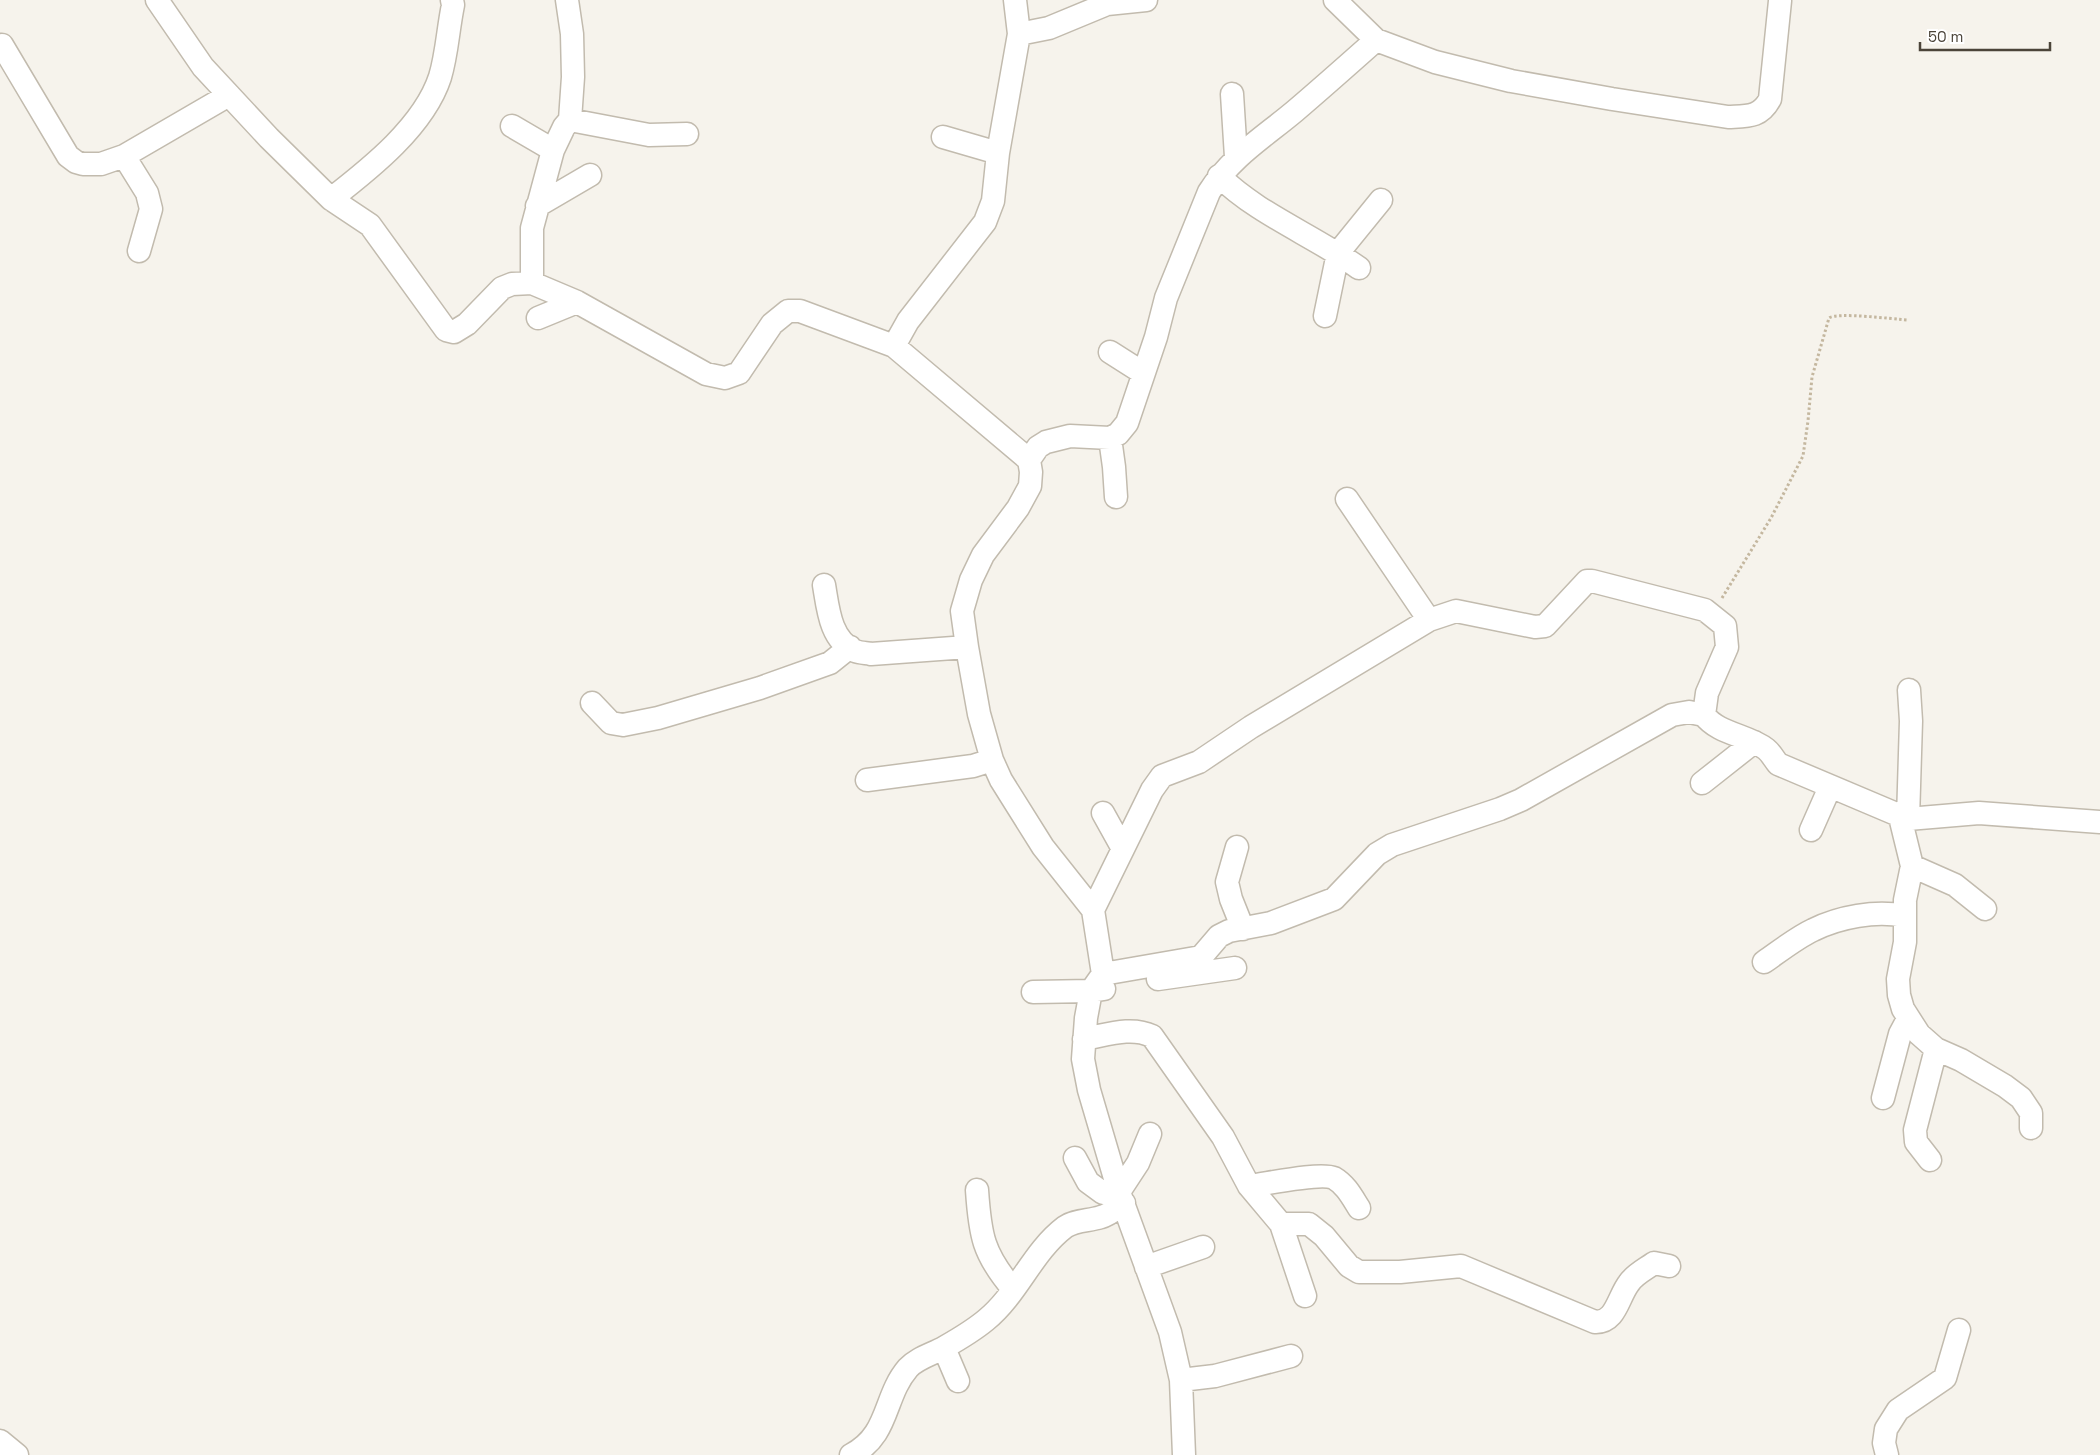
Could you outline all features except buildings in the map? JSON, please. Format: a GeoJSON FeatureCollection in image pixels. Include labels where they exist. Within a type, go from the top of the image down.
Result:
{"type":"FeatureCollection","features":[{"type":"Feature","properties":{"kind":"street"},"geometry":{"type":"LineString","coordinates":[[157,0],[203,67],[229,95],[331,199],[370,225],[446,330],[454,332],[467,324],[502,288],[512,284],[532,283],[577,302],[706,374],[725,378],[739,373],[772,324],[788,311],[800,311],[894,346],[1029,460],[1031,472],[1030,486],[1018,508],[982,555],[971,580],[962,611],[967,648],[979,714],[992,760],[1001,780],[1032,831],[1093,910]]}},
{"type":"Feature","properties":{"kind":"street"},"geometry":{"type":"LineString","coordinates":[[331,199],[362,175],[417,120],[430,102],[440,76],[453,5],[452,0]]}},
{"type":"Feature","properties":{"kind":"street"},"geometry":{"type":"LineString","coordinates":[[532,283],[532,228],[537,206],[553,150],[570,120],[573,77],[572,34],[567,0]]}},
{"type":"Feature","properties":{"kind":"street"},"geometry":{"type":"LineString","coordinates":[[894,346],[908,321],[985,222],[993,201],[998,153],[1019,34],[1015,0]]}},
{"type":"Feature","properties":{"kind":"street"},"geometry":{"type":"LineString","coordinates":[[1019,34],[1048,28],[1108,4],[1146,0]]}},
{"type":"Feature","properties":{"kind":"street"},"geometry":{"type":"LineString","coordinates":[[1336,0],[1376,40],[1435,62],[1511,81],[1728,117],[1747,116],[1765,109],[1770,99],[1780,1]]}},
{"type":"Feature","properties":{"kind":"street"},"geometry":{"type":"LineString","coordinates":[[1029,460],[1038,448],[1046,442],[1070,436],[1110,438],[1118,434],[1127,423],[1156,337],[1166,298],[1208,192],[1218,176],[1236,157],[1295,111],[1376,40]]}},
{"type":"Feature","properties":{"kind":"street"},"geometry":{"type":"LineString","coordinates":[[2,45],[68,156],[76,162],[83,164],[100,164],[124,156],[229,95]]}},
{"type":"Feature","properties":{"kind":"street"},"geometry":{"type":"LineString","coordinates":[[1232,94],[1236,157]]}},
{"type":"Feature","properties":{"kind":"street"},"geometry":{"type":"LineString","coordinates":[[570,120],[649,135],[686,134]]}},
{"type":"Feature","properties":{"kind":"street"},"geometry":{"type":"LineString","coordinates":[[512,126],[553,150]]}},
{"type":"Feature","properties":{"kind":"street"},"geometry":{"type":"LineString","coordinates":[[943,137],[998,153]]}},
{"type":"Feature","properties":{"kind":"street"},"geometry":{"type":"LineString","coordinates":[[124,156],[147,193],[150,209],[139,251]]}},
{"type":"Feature","properties":{"kind":"street"},"geometry":{"type":"LineString","coordinates":[[537,206],[590,175]]}},
{"type":"Feature","properties":{"kind":"street"},"geometry":{"type":"LineString","coordinates":[[1218,176],[1234,191],[1261,209],[1338,253],[1358,268]]}},
{"type":"Feature","properties":{"kind":"street"},"geometry":{"type":"LineString","coordinates":[[1325,316],[1338,253],[1381,200]]}},
{"type":"Feature","properties":{"kind":"street"},"geometry":{"type":"LineString","coordinates":[[538,318],[577,302]]}},
{"type":"Feature","properties":{"kind":"street"},"geometry":{"type":"LineString","coordinates":[[1110,352],[1143,373]]}},
{"type":"Feature","properties":{"kind":"street"},"geometry":{"type":"LineString","coordinates":[[1110,438],[1116,497]]}},
{"type":"Feature","properties":{"kind":"street"},"geometry":{"type":"LineString","coordinates":[[1347,499],[1429,620]]}},
{"type":"Feature","properties":{"kind":"street"},"geometry":{"type":"LineString","coordinates":[[1184,1455],[1181,1380],[1170,1332],[1122,1198],[1089,1090],[1083,1059],[1086,1018],[1097,983],[1093,910],[1152,790],[1162,776],[1199,762],[1251,726],[1429,620],[1456,611],[1535,627],[1545,626],[1584,584],[1592,580],[1705,610],[1713,614],[1725,626],[1727,647],[1707,693],[1704,715]]}},
{"type":"Feature","properties":{"kind":"street"},"geometry":{"type":"LineString","coordinates":[[824,584],[834,630],[842,641],[856,651],[872,654],[967,648]]}},
{"type":"Feature","properties":{"kind":"street"},"geometry":{"type":"LineString","coordinates":[[592,703],[611,723],[623,725],[658,718],[760,688],[830,663],[850,647]]}},
{"type":"Feature","properties":{"kind":"street"},"geometry":{"type":"LineString","coordinates":[[1909,690],[1911,721],[1904,818],[1912,866],[1905,900],[1905,942],[1898,978],[1899,995],[1908,1019],[1936,1049],[1961,1060],[2005,1086],[2021,1098],[2031,1113],[2031,1128]]}},
{"type":"Feature","properties":{"kind":"street"},"geometry":{"type":"LineString","coordinates":[[1033,992],[1097,983],[1201,957],[1219,936],[1271,923],[1312,909],[1334,899],[1378,854],[1392,845],[1521,800],[1672,715],[1689,712],[1704,715],[1716,726],[1768,750],[1778,764],[1904,818],[1980,813],[2100,822]]}},
{"type":"Feature","properties":{"kind":"street"},"geometry":{"type":"LineString","coordinates":[[1702,783],[1754,742]]}},
{"type":"Feature","properties":{"kind":"street"},"geometry":{"type":"LineString","coordinates":[[867,780],[972,766],[992,760]]}},
{"type":"Feature","properties":{"kind":"street"},"geometry":{"type":"LineString","coordinates":[[1810,830],[1830,787]]}},
{"type":"Feature","properties":{"kind":"street"},"geometry":{"type":"LineString","coordinates":[[1103,814],[1123,849]]}},
{"type":"Feature","properties":{"kind":"street"},"geometry":{"type":"LineString","coordinates":[[1238,847],[1227,882],[1231,900],[1243,929]]}},
{"type":"Feature","properties":{"kind":"street"},"geometry":{"type":"LineString","coordinates":[[1912,866],[1955,885],[1985,909]]}},
{"type":"Feature","properties":{"kind":"street"},"geometry":{"type":"LineString","coordinates":[[1764,962],[1813,930],[1845,918],[1891,913],[1904,916]]}},
{"type":"Feature","properties":{"kind":"street"},"geometry":{"type":"LineString","coordinates":[[1097,983],[1138,982],[1235,968]]}},
{"type":"Feature","properties":{"kind":"street"},"geometry":{"type":"LineString","coordinates":[[1883,1098],[1900,1034],[1908,1019]]}},
{"type":"Feature","properties":{"kind":"street"},"geometry":{"type":"LineString","coordinates":[[1084,1040],[1132,1031],[1142,1031],[1152,1036],[1223,1137],[1249,1186],[1281,1224],[1305,1296]]}},
{"type":"Feature","properties":{"kind":"street"},"geometry":{"type":"LineString","coordinates":[[1930,1160],[1916,1142],[1915,1130],[1936,1049]]}},
{"type":"Feature","properties":{"kind":"street"},"geometry":{"type":"LineString","coordinates":[[851,1455],[861,1450],[874,1438],[908,1368],[944,1348],[985,1321],[998,1309],[1024,1272],[1050,1240],[1065,1227],[1073,1222],[1104,1216],[1122,1198],[1150,1134]]}},
{"type":"Feature","properties":{"kind":"street"},"geometry":{"type":"LineString","coordinates":[[1075,1158],[1088,1182],[1103,1193],[1122,1198]]}},
{"type":"Feature","properties":{"kind":"street"},"geometry":{"type":"LineString","coordinates":[[1249,1186],[1310,1176],[1333,1178],[1348,1190],[1359,1208]]}},
{"type":"Feature","properties":{"kind":"street"},"geometry":{"type":"LineString","coordinates":[[977,1190],[979,1225],[984,1243],[998,1272],[1013,1289]]}},
{"type":"Feature","properties":{"kind":"street"},"geometry":{"type":"LineString","coordinates":[[1281,1224],[1309,1224],[1324,1236],[1349,1266],[1358,1272],[1400,1272],[1461,1266],[1595,1322],[1604,1322],[1610,1318],[1629,1282],[1641,1272],[1654,1264],[1669,1266]]}},
{"type":"Feature","properties":{"kind":"street"},"geometry":{"type":"LineString","coordinates":[[1146,1267],[1203,1247]]}},
{"type":"Feature","properties":{"kind":"street"},"geometry":{"type":"LineString","coordinates":[[1887,1455],[1884,1443],[1886,1428],[1898,1410],[1945,1378],[1959,1330]]}},
{"type":"Feature","properties":{"kind":"street"},"geometry":{"type":"LineString","coordinates":[[944,1348],[958,1381]]}},
{"type":"Feature","properties":{"kind":"street"},"geometry":{"type":"LineString","coordinates":[[1181,1380],[1215,1376],[1291,1356]]}},
{"type":"Feature","properties":{"kind":"street"},"geometry":{"type":"LineString","coordinates":[[0,1441],[17,1455]]}},
{"type":"Feature","properties":{"kind":"path"},"geometry":{"type":"LineString","coordinates":[[1713,614],[1771,518],[1803,456],[1812,377],[1829,318],[1832,316],[1848,316],[1907,320]]}}]}
